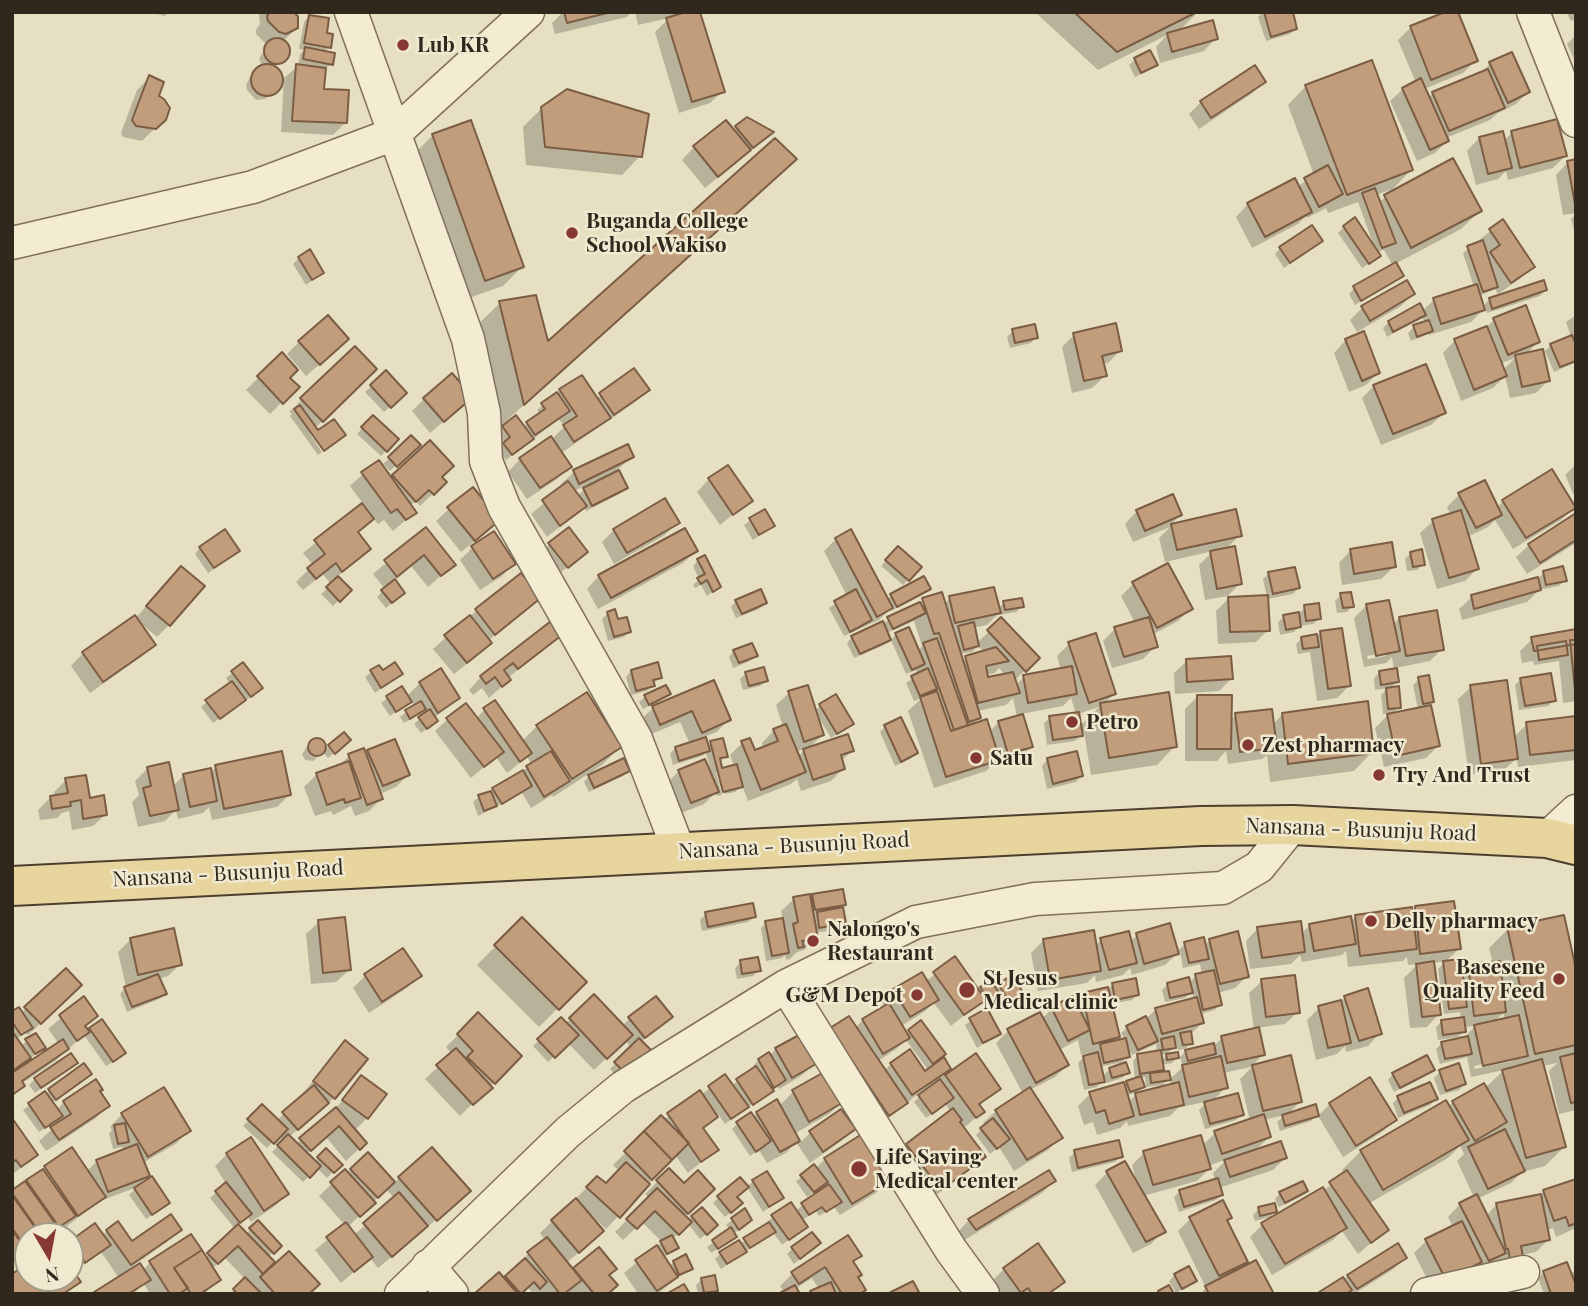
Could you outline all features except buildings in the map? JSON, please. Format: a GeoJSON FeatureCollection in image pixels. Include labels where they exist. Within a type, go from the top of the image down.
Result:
{"type":"FeatureCollection","features":[{"type":"Feature","properties":{"kind":"main road","name":"Nansana - Busunju Road"},"geometry":{"type":"LineString","coordinates":[[12,886],[1201,826],[1293,825],[1561,842]]}},
{"type":"Feature","properties":{"kind":"street"},"geometry":{"type":"LineString","coordinates":[[351,12],[468,339],[484,413],[486,461],[504,507],[636,738],[679,851]]}},
{"type":"Feature","properties":{"kind":"street"},"geometry":{"type":"LineString","coordinates":[[12,243],[253,187],[394,134],[528,12]]}},
{"type":"Feature","properties":{"kind":"street"},"geometry":{"type":"LineString","coordinates":[[1533,12],[1576,121]]}},
{"type":"Feature","properties":{"kind":"street"},"geometry":{"type":"LineString","coordinates":[[1561,842],[1576,811]]}},
{"type":"Feature","properties":{"kind":"street"},"geometry":{"type":"LineString","coordinates":[[401,1294],[568,1132],[623,1087],[786,986],[916,922],[1035,899],[1223,888],[1259,867],[1293,825]]}},
{"type":"Feature","properties":{"kind":"street"},"geometry":{"type":"LineString","coordinates":[[786,986],[951,1250],[983,1294]]}},
{"type":"Feature","properties":{"kind":"street"},"geometry":{"type":"LineString","coordinates":[[428,1266],[452,1294]]}},
{"type":"Feature","properties":{"kind":"street"},"geometry":{"type":"LineString","coordinates":[[1427,1294],[1523,1272]]}},
{"type":"Feature","properties":{"kind":"place","name":"Lub KR"},"geometry":{"type":"Point","coordinates":[403,45]}},
{"type":"Feature","properties":{"kind":"place","name":"Buganda College School Wakiso"},"geometry":{"type":"Point","coordinates":[572,233]}},
{"type":"Feature","properties":{"kind":"place","name":"Petro"},"geometry":{"type":"Point","coordinates":[1072,722]}},
{"type":"Feature","properties":{"kind":"place","name":"Zest pharmacy"},"geometry":{"type":"Point","coordinates":[1248,745]}},
{"type":"Feature","properties":{"kind":"place","name":"Satu"},"geometry":{"type":"Point","coordinates":[976,758]}},
{"type":"Feature","properties":{"kind":"place","name":"Try And Trust"},"geometry":{"type":"Point","coordinates":[1379,775]}},
{"type":"Feature","properties":{"kind":"place","name":"Delly pharmacy"},"geometry":{"type":"Point","coordinates":[1371,921]}},
{"type":"Feature","properties":{"kind":"place","name":"Nalongo's Restaurant"},"geometry":{"type":"Point","coordinates":[813,941]}},
{"type":"Feature","properties":{"kind":"place","name":"Basesene Quality Feed"},"geometry":{"type":"Point","coordinates":[1559,979]}},
{"type":"Feature","properties":{"kind":"place","name":"St Jesus Medical clinic"},"geometry":{"type":"Point","coordinates":[967,990]}},
{"type":"Feature","properties":{"kind":"place","name":"G&M Depot"},"geometry":{"type":"Point","coordinates":[917,995]}},
{"type":"Feature","properties":{"kind":"place","name":"Life Saving Medical center"},"geometry":{"type":"Point","coordinates":[859,1169]}}]}
